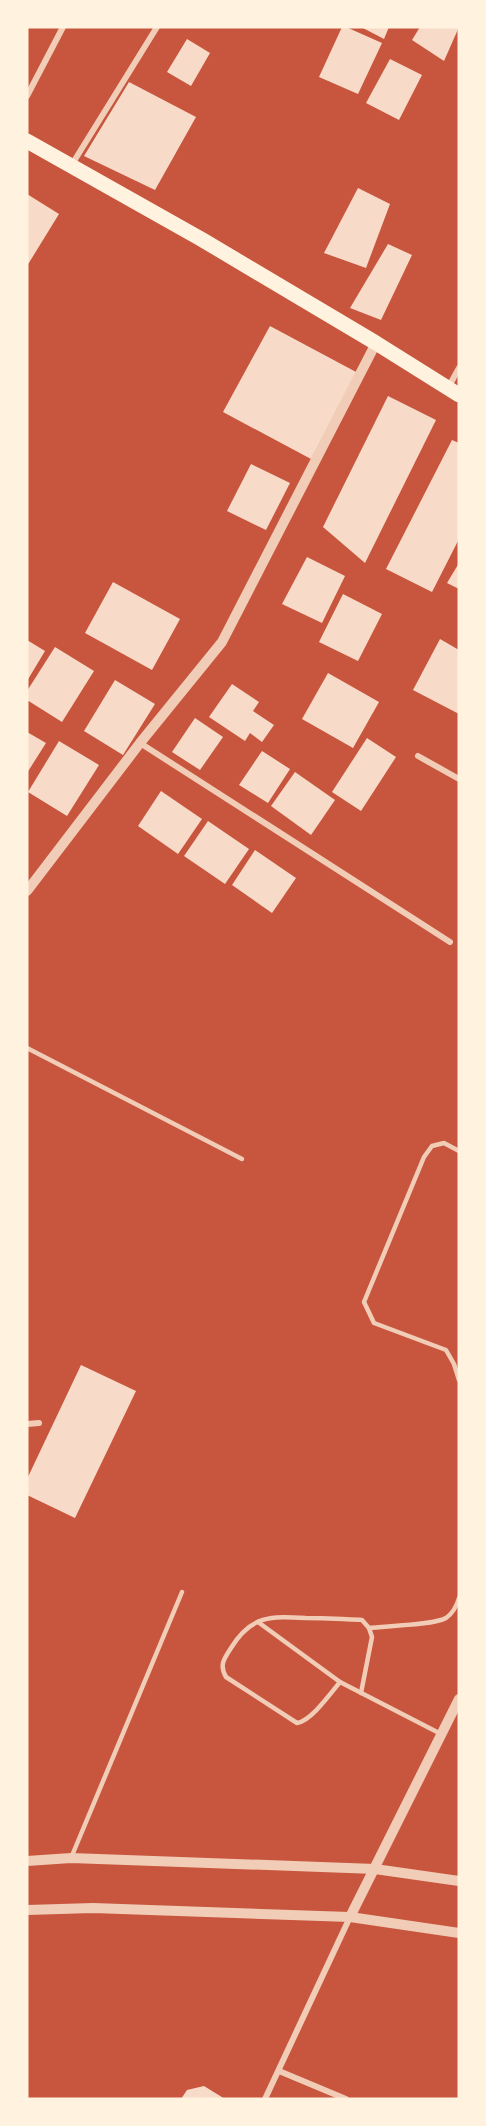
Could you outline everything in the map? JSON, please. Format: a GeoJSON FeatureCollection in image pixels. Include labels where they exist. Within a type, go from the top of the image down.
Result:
{"type":"FeatureCollection","features":[{"type":"Feature","properties":{"kind":"main road"},"geometry":{"type":"LineString","coordinates":[[27,141],[201,239],[376,343],[453,392]]}},
{"type":"Feature","properties":{"kind":"street"},"geometry":{"type":"LineString","coordinates":[[27,96],[63,27]]}},
{"type":"Feature","properties":{"kind":"street"},"geometry":{"type":"LineString","coordinates":[[71,166],[157,27]]}},
{"type":"Feature","properties":{"kind":"street"},"geometry":{"type":"LineString","coordinates":[[27,891],[140,743],[222,642],[376,343]]}},
{"type":"Feature","properties":{"kind":"street"},"geometry":{"type":"LineString","coordinates":[[453,392],[459,368]]}},
{"type":"Feature","properties":{"kind":"street"},"geometry":{"type":"LineString","coordinates":[[140,743],[450,942]]}},
{"type":"Feature","properties":{"kind":"street"},"geometry":{"type":"LineString","coordinates":[[418,756],[459,779]]}},
{"type":"Feature","properties":{"kind":"street"},"geometry":{"type":"LineString","coordinates":[[27,1424],[39,1423]]}},
{"type":"Feature","properties":{"kind":"street"},"geometry":{"type":"LineString","coordinates":[[265,2099],[350,1917],[459,1699]]}},
{"type":"Feature","properties":{"kind":"street"},"geometry":{"type":"LineString","coordinates":[[27,1861],[71,1858],[375,1869],[459,1881]]}},
{"type":"Feature","properties":{"kind":"street"},"geometry":{"type":"LineString","coordinates":[[27,1910],[93,1908],[350,1917],[459,1933]]}},
{"type":"Feature","properties":{"kind":"street"},"geometry":{"type":"LineString","coordinates":[[279,2071],[346,2099]]}},
{"type":"Feature","properties":{"kind":"lane"},"geometry":{"type":"LineString","coordinates":[[27,1048],[242,1159]]}},
{"type":"Feature","properties":{"kind":"lane"},"geometry":{"type":"LineString","coordinates":[[459,1151],[444,1143],[432,1146],[424,1157],[364,1302],[374,1323],[446,1350],[459,1380]]}},
{"type":"Feature","properties":{"kind":"lane"},"geometry":{"type":"LineString","coordinates":[[71,1858],[182,1592]]}},
{"type":"Feature","properties":{"kind":"lane"},"geometry":{"type":"LineString","coordinates":[[369,1628],[446,1618],[457,1606],[459,1598]]}},
{"type":"Feature","properties":{"kind":"lane"},"geometry":{"type":"LineString","coordinates":[[340,1682],[309,1717],[297,1723],[226,1677],[221,1669],[222,1662],[238,1636],[258,1622],[273,1617],[362,1620],[369,1628],[372,1637],[361,1693]]}},
{"type":"Feature","properties":{"kind":"lane"},"geometry":{"type":"LineString","coordinates":[[258,1622],[340,1682],[441,1735]]}},
{"type":"Feature","properties":{"kind":"building"},"geometry":{"type":"Polygon","coordinates":[[[342,27],[382,43],[358,94],[319,77],[342,27]]]}},
{"type":"Feature","properties":{"kind":"building"},"geometry":{"type":"Polygon","coordinates":[[[361,27],[389,27],[384,39],[361,27]]]}},
{"type":"Feature","properties":{"kind":"building"},"geometry":{"type":"Polygon","coordinates":[[[420,27],[459,27],[444,61],[412,40],[420,27]]]}},
{"type":"Feature","properties":{"kind":"building"},"geometry":{"type":"Polygon","coordinates":[[[187,39],[210,53],[191,86],[167,72],[187,39]]]}},
{"type":"Feature","properties":{"kind":"building"},"geometry":{"type":"Polygon","coordinates":[[[390,59],[422,75],[399,120],[366,103],[390,59]]]}},
{"type":"Feature","properties":{"kind":"building"},"geometry":{"type":"Polygon","coordinates":[[[129,82],[196,117],[155,190],[84,156],[129,82]]]}},
{"type":"Feature","properties":{"kind":"building"},"geometry":{"type":"Polygon","coordinates":[[[358,188],[390,204],[366,268],[324,253],[358,188]]]}},
{"type":"Feature","properties":{"kind":"building"},"geometry":{"type":"Polygon","coordinates":[[[27,194],[59,214],[27,266],[27,194]]]}},
{"type":"Feature","properties":{"kind":"building"},"geometry":{"type":"Polygon","coordinates":[[[388,244],[412,255],[381,320],[350,308],[388,244]]]}},
{"type":"Feature","properties":{"kind":"building"},"geometry":{"type":"Polygon","coordinates":[[[270,326],[358,373],[311,459],[223,412],[270,326]]]}},
{"type":"Feature","properties":{"kind":"building"},"geometry":{"type":"Polygon","coordinates":[[[388,396],[436,420],[365,563],[323,527],[388,396]]]}},
{"type":"Feature","properties":{"kind":"building"},"geometry":{"type":"Polygon","coordinates":[[[452,440],[459,443],[459,539],[432,592],[386,569],[452,440]]]}},
{"type":"Feature","properties":{"kind":"building"},"geometry":{"type":"Polygon","coordinates":[[[251,464],[290,483],[266,530],[227,511],[251,464]]]}},
{"type":"Feature","properties":{"kind":"building"},"geometry":{"type":"Polygon","coordinates":[[[307,557],[345,576],[322,623],[282,604],[307,557]]]}},
{"type":"Feature","properties":{"kind":"building"},"geometry":{"type":"Polygon","coordinates":[[[459,563],[459,589],[447,583],[459,563]]]}},
{"type":"Feature","properties":{"kind":"building"},"geometry":{"type":"Polygon","coordinates":[[[113,582],[180,619],[152,670],[85,633],[113,582]]]}},
{"type":"Feature","properties":{"kind":"building"},"geometry":{"type":"Polygon","coordinates":[[[343,594],[382,614],[358,661],[319,642],[343,594]]]}},
{"type":"Feature","properties":{"kind":"building"},"geometry":{"type":"Polygon","coordinates":[[[440,639],[459,650],[459,714],[413,690],[440,639]]]}},
{"type":"Feature","properties":{"kind":"building"},"geometry":{"type":"Polygon","coordinates":[[[27,640],[45,651],[27,681],[27,640]]]}},
{"type":"Feature","properties":{"kind":"building"},"geometry":{"type":"Polygon","coordinates":[[[55,647],[94,671],[62,722],[27,700],[27,691],[55,647]]]}},
{"type":"Feature","properties":{"kind":"building"},"geometry":{"type":"Polygon","coordinates":[[[328,673],[379,702],[353,748],[302,719],[328,673]]]}},
{"type":"Feature","properties":{"kind":"building"},"geometry":{"type":"Polygon","coordinates":[[[115,680],[155,704],[123,755],[84,731],[115,680]]]}},
{"type":"Feature","properties":{"kind":"building"},"geometry":{"type":"Polygon","coordinates":[[[232,684],[259,702],[253,711],[274,725],[262,742],[250,733],[245,741],[209,717],[232,684]]]}},
{"type":"Feature","properties":{"kind":"building"},"geometry":{"type":"Polygon","coordinates":[[[195,718],[223,737],[200,770],[172,752],[195,718]]]}},
{"type":"Feature","properties":{"kind":"building"},"geometry":{"type":"Polygon","coordinates":[[[27,732],[46,743],[27,773],[27,732]]]}},
{"type":"Feature","properties":{"kind":"building"},"geometry":{"type":"Polygon","coordinates":[[[367,738],[396,757],[361,811],[332,792],[367,738]]]}},
{"type":"Feature","properties":{"kind":"building"},"geometry":{"type":"Polygon","coordinates":[[[59,741],[99,765],[67,816],[28,792],[59,741]]]}},
{"type":"Feature","properties":{"kind":"building"},"geometry":{"type":"Polygon","coordinates":[[[262,751],[290,769],[268,803],[239,785],[262,751]]]}},
{"type":"Feature","properties":{"kind":"building"},"geometry":{"type":"Polygon","coordinates":[[[295,772],[335,800],[311,835],[271,806],[295,772]]]}},
{"type":"Feature","properties":{"kind":"building"},"geometry":{"type":"Polygon","coordinates":[[[161,791],[202,819],[178,854],[138,826],[161,791]]]}},
{"type":"Feature","properties":{"kind":"building"},"geometry":{"type":"Polygon","coordinates":[[[208,821],[249,849],[225,884],[184,856],[208,821]]]}},
{"type":"Feature","properties":{"kind":"building"},"geometry":{"type":"Polygon","coordinates":[[[255,850],[296,878],[272,913],[232,885],[255,850]]]}},
{"type":"Feature","properties":{"kind":"building"},"geometry":{"type":"Polygon","coordinates":[[[81,1365],[136,1391],[75,1518],[27,1495],[27,1479],[81,1365]]]}},
{"type":"Feature","properties":{"kind":"building"},"geometry":{"type":"Polygon","coordinates":[[[204,2086],[225,2099],[181,2099],[187,2090],[204,2086]]]}}]}
